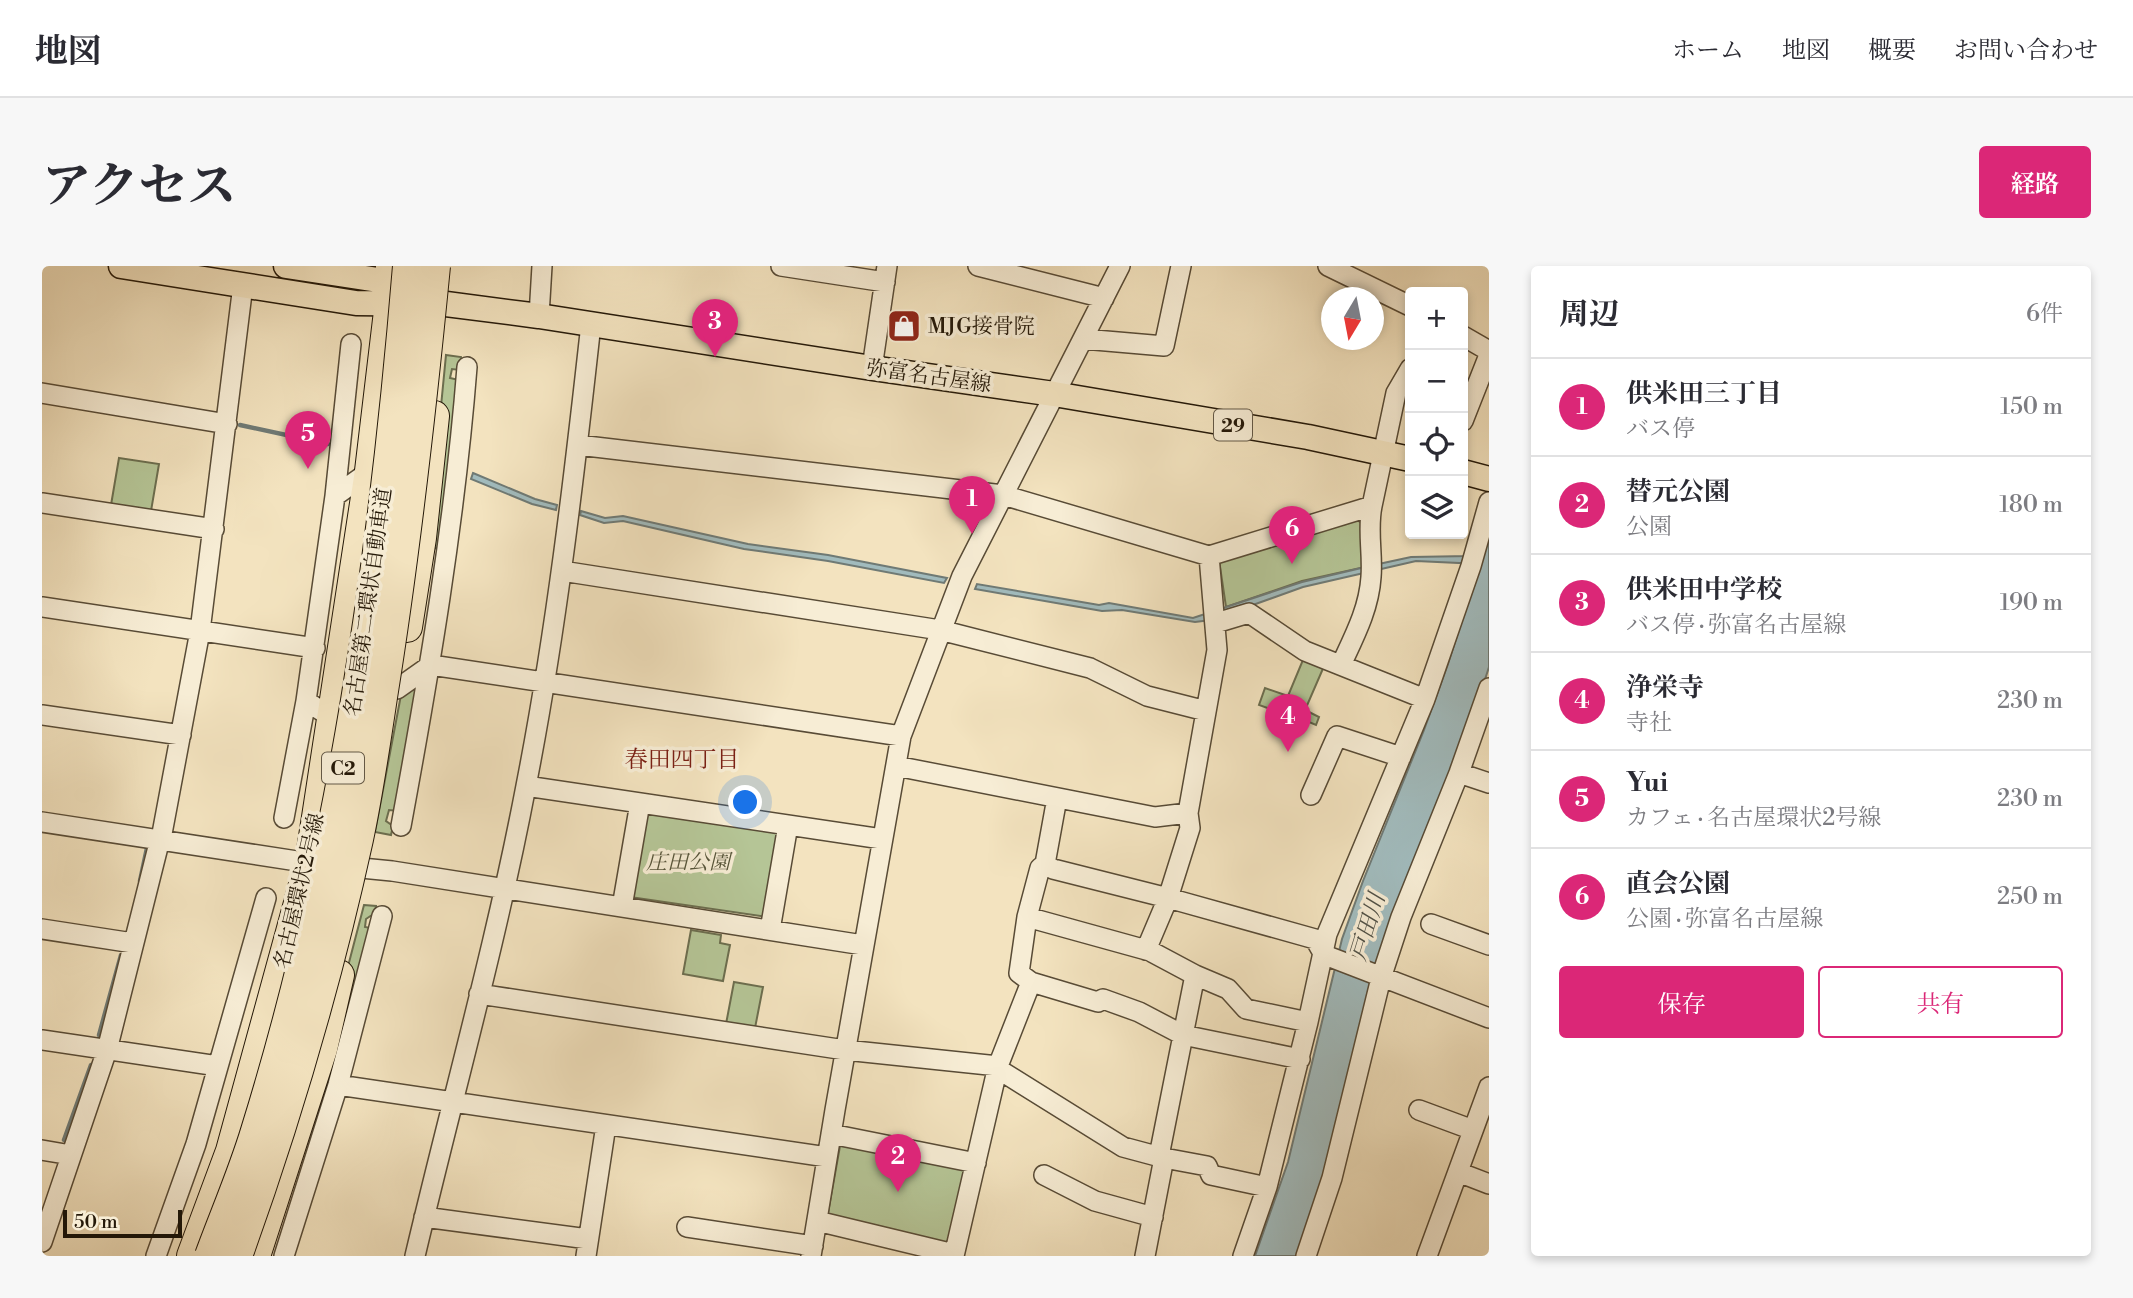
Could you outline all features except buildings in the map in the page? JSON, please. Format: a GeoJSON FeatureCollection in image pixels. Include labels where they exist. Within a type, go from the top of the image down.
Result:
{"type":"FeatureCollection","features":[{"type":"Feature","properties":{"kind":"highway","name":"名古屋第二環状自動車道"},"geometry":{"type":"LineString","coordinates":[[237,1256],[263,1181],[319,996],[358,837],[396,612],[424,383],[435,266]]}},
{"type":"Feature","properties":{"kind":"highway"},"geometry":{"type":"LineString","coordinates":[[255,1256],[322,1049],[363,867],[397,689],[421,538],[446,304],[446,266]]}},
{"type":"Feature","properties":{"kind":"highway","name":"名古屋第二環状自動車道"},"geometry":{"type":"LineString","coordinates":[[210,1256],[259,1121],[291,1009],[332,836],[369,623],[400,361],[395,279]]}},
{"type":"Feature","properties":{"kind":"highway","name":"名古屋環状2号線"},"geometry":{"type":"LineString","coordinates":[[192,1256],[231,1151],[310,863],[334,719],[395,279]]}},
{"type":"Feature","properties":{"kind":"main road","name":"弥富名古屋線"},"geometry":{"type":"LineString","coordinates":[[121,266],[356,303],[395,279]]}},
{"type":"Feature","properties":{"kind":"main road","name":"弥富名古屋線"},"geometry":{"type":"LineString","coordinates":[[289,266],[395,279],[446,304],[1055,394],[1308,437],[1405,458]]}},
{"type":"Feature","properties":{"kind":"main road"},"geometry":{"type":"LineString","coordinates":[[1468,473],[1489,479]]}},
{"type":"Feature","properties":{"kind":"street"},"geometry":{"type":"LineString","coordinates":[[539,316],[542,266]]}},
{"type":"Feature","properties":{"kind":"street"},"geometry":{"type":"LineString","coordinates":[[781,266],[886,274],[872,368]]}},
{"type":"Feature","properties":{"kind":"street"},"geometry":{"type":"LineString","coordinates":[[978,266],[1033,273],[1104,298]]}},
{"type":"Feature","properties":{"kind":"street"},"geometry":{"type":"LineString","coordinates":[[687,1227],[812,1251],[901,736],[962,576],[1120,266]]}},
{"type":"Feature","properties":{"kind":"street"},"geometry":{"type":"LineString","coordinates":[[1083,339],[1164,346],[1181,266]]}},
{"type":"Feature","properties":{"kind":"street"},"geometry":{"type":"LineString","coordinates":[[1328,266],[1405,304]]}},
{"type":"Feature","properties":{"kind":"street"},"geometry":{"type":"LineString","coordinates":[[42,1242],[107,1050],[160,839],[200,631],[243,285]]}},
{"type":"Feature","properties":{"kind":"street"},"geometry":{"type":"LineString","coordinates":[[415,1256],[505,889],[526,786],[562,571],[591,324]]}},
{"type":"Feature","properties":{"kind":"street"},"geometry":{"type":"LineString","coordinates":[[1466,413],[1489,353],[1468,339]]}},
{"type":"Feature","properties":{"kind":"street"},"geometry":{"type":"LineString","coordinates":[[284,818],[314,648],[335,496],[351,344]]}},
{"type":"Feature","properties":{"kind":"street"},"geometry":{"type":"LineString","coordinates":[[401,827],[431,665],[462,434],[467,367]]}},
{"type":"Feature","properties":{"kind":"street"},"geometry":{"type":"LineString","coordinates":[[1340,665],[1360,627],[1367,601],[1371,570],[1369,520],[1396,393],[1405,378]]}},
{"type":"Feature","properties":{"kind":"street"},"geometry":{"type":"LineString","coordinates":[[42,393],[227,424]]}},
{"type":"Feature","properties":{"kind":"street"},"geometry":{"type":"LineString","coordinates":[[578,445],[1003,495],[1209,556],[1372,506]]}},
{"type":"Feature","properties":{"kind":"street"},"geometry":{"type":"LineString","coordinates":[[335,496],[370,471]]}},
{"type":"Feature","properties":{"kind":"street"},"geometry":{"type":"LineString","coordinates":[[1243,1256],[1267,1187],[1326,955],[1327,934],[1425,699],[1489,502]]}},
{"type":"Feature","properties":{"kind":"street"},"geometry":{"type":"LineString","coordinates":[[42,503],[214,529]]}},
{"type":"Feature","properties":{"kind":"street"},"geometry":{"type":"LineString","coordinates":[[421,538],[444,568]]}},
{"type":"Feature","properties":{"kind":"street"},"geometry":{"type":"LineString","coordinates":[[1146,950],[1168,898],[1190,828],[1188,813],[1217,650],[1209,556]]}},
{"type":"Feature","properties":{"kind":"street"},"geometry":{"type":"LineString","coordinates":[[562,571],[940,630],[1090,668],[1147,696],[1206,711]]}},
{"type":"Feature","properties":{"kind":"street"},"geometry":{"type":"LineString","coordinates":[[42,607],[314,648]]}},
{"type":"Feature","properties":{"kind":"street"},"geometry":{"type":"LineString","coordinates":[[1216,617],[1249,613],[1305,651],[1425,699]]}},
{"type":"Feature","properties":{"kind":"street"},"geometry":{"type":"LineString","coordinates":[[397,689],[431,665],[901,736]]}},
{"type":"Feature","properties":{"kind":"street"},"geometry":{"type":"LineString","coordinates":[[1306,1256],[1332,1178],[1381,978],[1401,917],[1459,773],[1489,688]]}},
{"type":"Feature","properties":{"kind":"street"},"geometry":{"type":"LineString","coordinates":[[306,701],[334,719]]}},
{"type":"Feature","properties":{"kind":"street"},"geometry":{"type":"LineString","coordinates":[[42,715],[181,735]]}},
{"type":"Feature","properties":{"kind":"street"},"geometry":{"type":"LineString","coordinates":[[1311,795],[1337,736],[1401,757]]}},
{"type":"Feature","properties":{"kind":"street"},"geometry":{"type":"LineString","coordinates":[[895,766],[1155,817],[1188,813]]}},
{"type":"Feature","properties":{"kind":"street"},"geometry":{"type":"LineString","coordinates":[[1459,773],[1489,783]]}},
{"type":"Feature","properties":{"kind":"street"},"geometry":{"type":"LineString","coordinates":[[526,786],[882,839]]}},
{"type":"Feature","properties":{"kind":"street"},"geometry":{"type":"LineString","coordinates":[[1057,798],[1045,864],[1040,868],[1027,917],[1019,973],[1031,982],[1098,1002],[1103,999],[1139,1012],[1183,1035],[1300,1059]]}},
{"type":"Feature","properties":{"kind":"street"},"geometry":{"type":"LineString","coordinates":[[622,907],[640,803]]}},
{"type":"Feature","properties":{"kind":"street"},"geometry":{"type":"LineString","coordinates":[[42,821],[310,863],[363,867],[863,945]]}},
{"type":"Feature","properties":{"kind":"street"},"geometry":{"type":"LineString","coordinates":[[770,930],[788,825]]}},
{"type":"Feature","properties":{"kind":"street"},"geometry":{"type":"LineString","coordinates":[[1045,864],[1053,869],[1315,939],[1326,955],[1489,1018]]}},
{"type":"Feature","properties":{"kind":"street"},"geometry":{"type":"LineString","coordinates":[[156,1256],[196,1144],[266,898]]}},
{"type":"Feature","properties":{"kind":"street"},"geometry":{"type":"LineString","coordinates":[[284,1256],[339,1080],[382,916]]}},
{"type":"Feature","properties":{"kind":"street"},"geometry":{"type":"LineString","coordinates":[[1027,917],[1146,950],[1228,989],[1246,1009],[1308,1022]]}},
{"type":"Feature","properties":{"kind":"street"},"geometry":{"type":"LineString","coordinates":[[1431,924],[1489,945]]}},
{"type":"Feature","properties":{"kind":"street"},"geometry":{"type":"LineString","coordinates":[[42,929],[133,943]]}},
{"type":"Feature","properties":{"kind":"street"},"geometry":{"type":"LineString","coordinates":[[1145,1256],[1164,1158],[1160,1152],[1195,975]]}},
{"type":"Feature","properties":{"kind":"street"},"geometry":{"type":"LineString","coordinates":[[817,1221],[954,1255],[998,1068],[1031,982]]}},
{"type":"Feature","properties":{"kind":"street"},"geometry":{"type":"LineString","coordinates":[[479,994],[845,1050],[998,1068],[1122,1147],[1207,1166],[1211,1175],[1267,1187]]}},
{"type":"Feature","properties":{"kind":"street"},"geometry":{"type":"LineString","coordinates":[[42,1040],[220,1062],[261,1045]]}},
{"type":"Feature","properties":{"kind":"street"},"geometry":{"type":"LineString","coordinates":[[322,1049],[339,1080]]}},
{"type":"Feature","properties":{"kind":"street"},"geometry":{"type":"LineString","coordinates":[[339,1080],[452,1102],[827,1157]]}},
{"type":"Feature","properties":{"kind":"street"},"geometry":{"type":"LineString","coordinates":[[1429,1256],[1489,1087]]}},
{"type":"Feature","properties":{"kind":"street"},"geometry":{"type":"LineString","coordinates":[[1419,1110],[1473,1130]]}},
{"type":"Feature","properties":{"kind":"street"},"geometry":{"type":"LineString","coordinates":[[424,1217],[587,1248],[607,1125]]}},
{"type":"Feature","properties":{"kind":"street"},"geometry":{"type":"LineString","coordinates":[[831,1134],[976,1163]]}},
{"type":"Feature","properties":{"kind":"street"},"geometry":{"type":"LineString","coordinates":[[42,1150],[71,1155]]}},
{"type":"Feature","properties":{"kind":"street"},"geometry":{"type":"LineString","coordinates":[[1458,1172],[1489,1184]]}},
{"type":"Feature","properties":{"kind":"street"},"geometry":{"type":"LineString","coordinates":[[1044,1175],[1095,1200],[1153,1217]]}},
{"type":"Feature","properties":{"kind":"green space"},"geometry":{"type":"Polygon","coordinates":[[[446,355],[461,357],[460,370],[452,369],[450,378],[459,380],[439,549],[434,548],[428,540],[446,355]]]}},
{"type":"Feature","properties":{"kind":"green space"},"geometry":{"type":"Polygon","coordinates":[[[119,458],[159,464],[151,511],[111,505],[119,458]]]}},
{"type":"Feature","properties":{"kind":"green space"},"geometry":{"type":"Polygon","coordinates":[[[1356,519],[1364,525],[1365,567],[1302,581],[1226,607],[1219,560],[1356,519]]]}},
{"type":"Feature","properties":{"kind":"green space"},"geometry":{"type":"Polygon","coordinates":[[[1305,655],[1325,664],[1305,710],[1319,717],[1316,725],[1278,709],[1276,711],[1259,705],[1265,688],[1288,696],[1305,655]]]}},
{"type":"Feature","properties":{"kind":"green space"},"geometry":{"type":"Polygon","coordinates":[[[409,685],[419,687],[399,811],[389,810],[386,821],[393,826],[391,835],[375,832],[401,695],[409,685]]]}},
{"type":"Feature","properties":{"kind":"green space","name":"庄田公園"},"geometry":{"type":"Polygon","coordinates":[[[647,812],[778,833],[767,917],[630,897],[647,812]]]}},
{"type":"Feature","properties":{"kind":"green space"},"geometry":{"type":"Polygon","coordinates":[[[364,905],[376,906],[375,913],[366,919],[365,927],[371,928],[338,1059],[333,1058],[328,1043],[364,905]]]}},
{"type":"Feature","properties":{"kind":"green space"},"geometry":{"type":"Polygon","coordinates":[[[691,930],[721,935],[720,943],[730,945],[723,981],[683,974],[691,930]]]}},
{"type":"Feature","properties":{"kind":"green space"},"geometry":{"type":"Polygon","coordinates":[[[734,982],[763,987],[755,1028],[726,1024],[734,982]]]}},
{"type":"Feature","properties":{"kind":"green space"},"geometry":{"type":"Polygon","coordinates":[[[846,1142],[968,1170],[947,1247],[832,1219],[828,1213],[840,1146],[846,1142]]]}},
{"type":"Feature","properties":{"kind":"water"},"geometry":{"type":"Polygon","coordinates":[[[473,473],[535,499],[557,505],[556,510],[532,504],[471,479],[473,473]]]}},
{"type":"Feature","properties":{"kind":"water"},"geometry":{"type":"Polygon","coordinates":[[[581,511],[605,518],[623,516],[748,544],[828,555],[947,578],[944,583],[828,561],[744,549],[623,521],[604,523],[580,515],[581,511]]]}},
{"type":"Feature","properties":{"kind":"water","name":"戸田川"},"geometry":{"type":"Polygon","coordinates":[[[1489,532],[1489,667],[1298,1256],[1255,1256],[1288,1162],[1342,939],[1424,730],[1480,564],[1416,561],[1303,587],[1211,620],[1195,622],[1122,610],[1102,611],[975,589],[977,584],[1193,618],[1302,582],[1374,565],[1411,557],[1469,556],[1489,532]]]}},
{"type":"Feature","properties":{"kind":"waterway"},"geometry":{"type":"LineString","coordinates":[[240,425],[328,444]]}},
{"type":"Feature","properties":{"kind":"waterway"},"geometry":{"type":"LineString","coordinates":[[140,881],[147,848]]}},
{"type":"Feature","properties":{"kind":"waterway"},"geometry":{"type":"LineString","coordinates":[[99,1035],[121,955]]}},
{"type":"Feature","properties":{"kind":"waterway"},"geometry":{"type":"LineString","coordinates":[[64,1140],[91,1065]]}},
{"type":"Feature","properties":{"kind":"place","name":"MJG接骨院"},"geometry":{"type":"Point","coordinates":[904,326]}},
{"type":"Feature","properties":{"kind":"place","name":"供米田中学校"},"geometry":{"type":"Point","coordinates":[715,357]}},
{"type":"Feature","properties":{"kind":"place","name":"Yui"},"geometry":{"type":"Point","coordinates":[308,469]}},
{"type":"Feature","properties":{"kind":"place","name":"供米田三丁目"},"geometry":{"type":"Point","coordinates":[972,534]}},
{"type":"Feature","properties":{"kind":"place","name":"直会公園"},"geometry":{"type":"Point","coordinates":[1292,564]}},
{"type":"Feature","properties":{"kind":"place","name":"浄栄寺"},"geometry":{"type":"Point","coordinates":[1288,752]}},
{"type":"Feature","properties":{"kind":"place","name":"替元公園"},"geometry":{"type":"Point","coordinates":[898,1192]}},
{"type":"Feature","properties":{"kind":"district","name":"春田四丁目"},"geometry":{"type":"Point","coordinates":[682,759]}}]}
